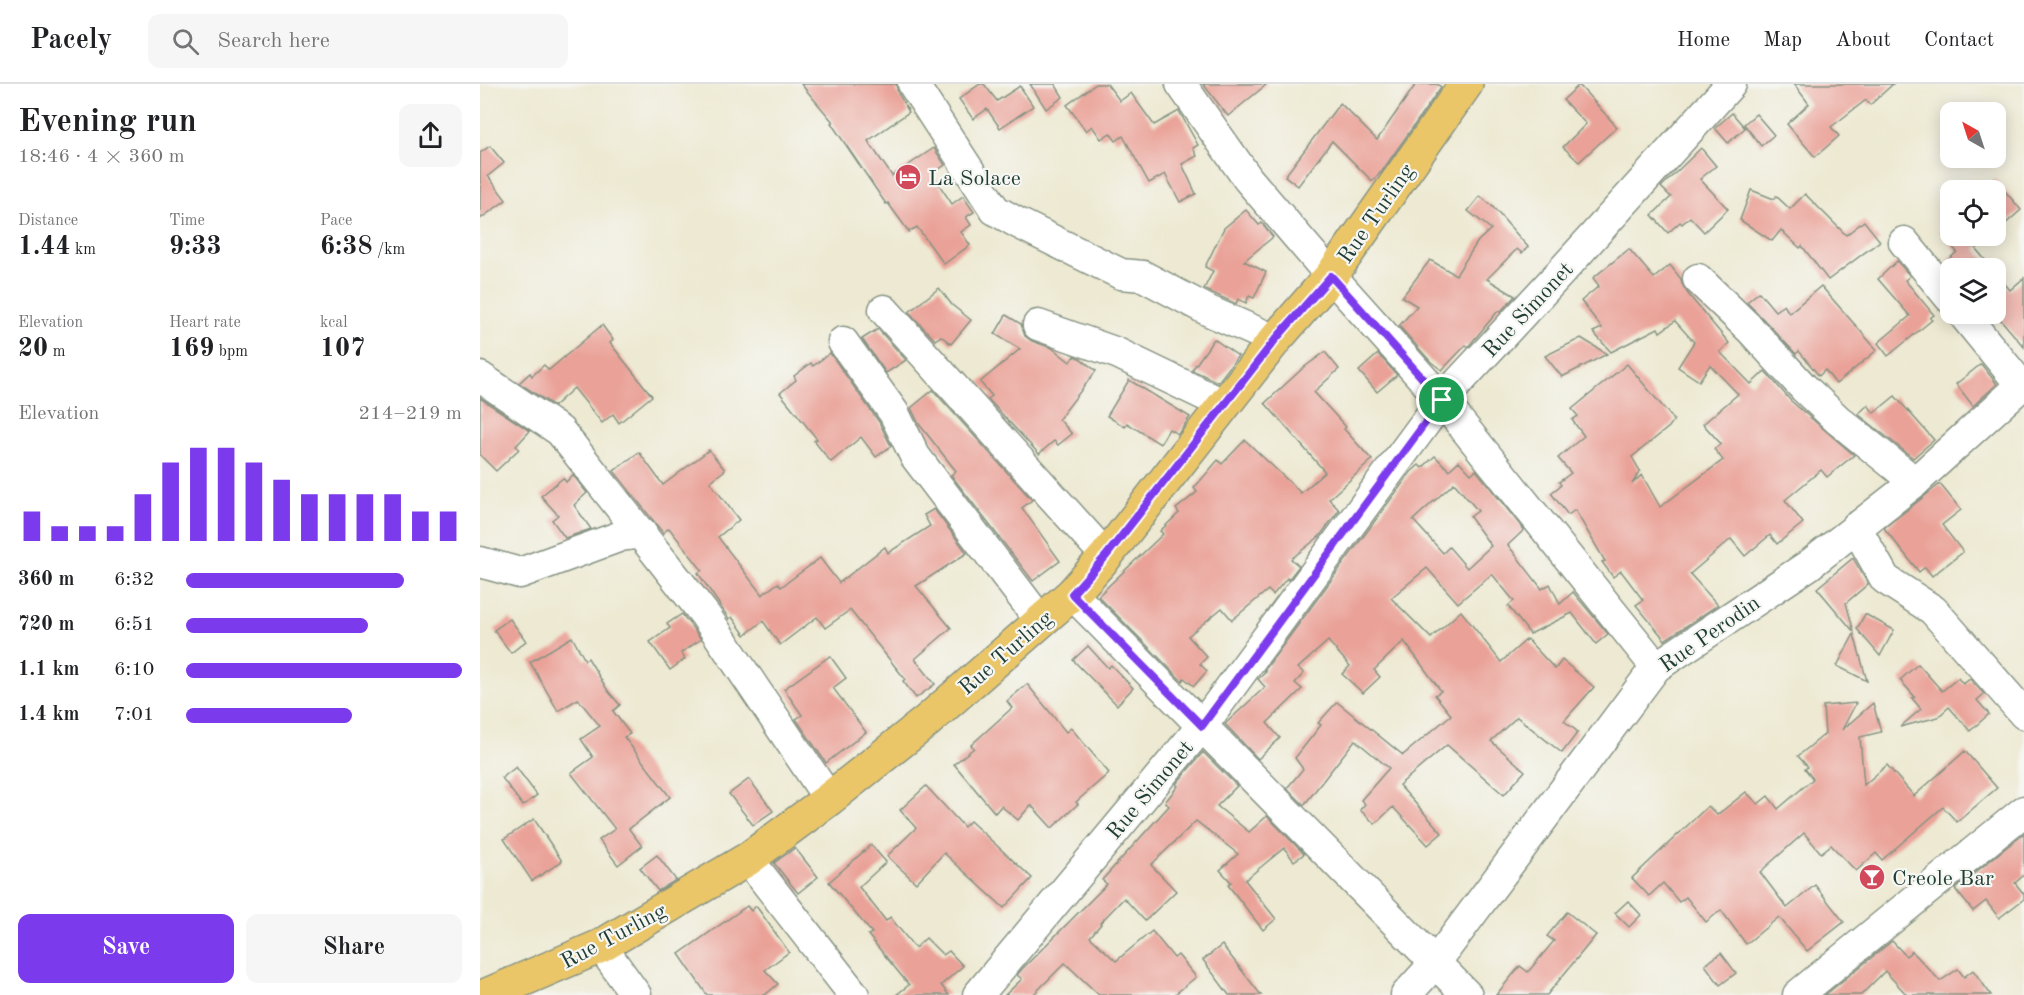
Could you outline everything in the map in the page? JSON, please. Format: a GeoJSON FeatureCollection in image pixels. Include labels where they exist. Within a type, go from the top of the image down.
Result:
{"type":"FeatureCollection","features":[{"type":"Feature","properties":{"kind":"main road","name":"Rue Turling"},"geometry":{"type":"LineString","coordinates":[[488,995],[601,946],[748,859],[829,799],[974,680],[1072,594],[1106,556],[1275,340],[1331,276],[1466,84]]}},
{"type":"Feature","properties":{"kind":"street"},"geometry":{"type":"LineString","coordinates":[[913,84],[995,210],[1121,274],[1143,276],[1209,311],[1275,340]]}},
{"type":"Feature","properties":{"kind":"street"},"geometry":{"type":"LineString","coordinates":[[1181,84],[1248,179],[1442,400],[1656,667]]}},
{"type":"Feature","properties":{"kind":"street","name":"Rue Simonet"},"geometry":{"type":"LineString","coordinates":[[978,995],[1202,726],[1442,400],[1731,84]]}},
{"type":"Feature","properties":{"kind":"street"},"geometry":{"type":"LineString","coordinates":[[1904,242],[1940,286]]}},
{"type":"Feature","properties":{"kind":"street"},"geometry":{"type":"LineString","coordinates":[[1698,279],[1751,330],[1829,412],[1915,482]]}},
{"type":"Feature","properties":{"kind":"street"},"geometry":{"type":"LineString","coordinates":[[884,310],[1106,556]]}},
{"type":"Feature","properties":{"kind":"street"},"geometry":{"type":"LineString","coordinates":[[1972,324],[2023,384]]}},
{"type":"Feature","properties":{"kind":"street"},"geometry":{"type":"LineString","coordinates":[[1038,325],[1117,353],[1225,405]]}},
{"type":"Feature","properties":{"kind":"street"},"geometry":{"type":"LineString","coordinates":[[843,342],[894,412],[915,456],[1040,620]]}},
{"type":"Feature","properties":{"kind":"street"},"geometry":{"type":"LineString","coordinates":[[480,377],[560,431],[705,615],[829,799]]}},
{"type":"Feature","properties":{"kind":"street","name":"Rue Perodin"},"geometry":{"type":"LineString","coordinates":[[1406,995],[1435,963],[1656,667],[1809,565],[1915,482],[2023,384]]}},
{"type":"Feature","properties":{"kind":"street"},"geometry":{"type":"LineString","coordinates":[[1856,527],[1885,579],[1934,610],[2024,714]]}},
{"type":"Feature","properties":{"kind":"street"},"geometry":{"type":"LineString","coordinates":[[480,562],[520,573],[612,539],[642,533]]}},
{"type":"Feature","properties":{"kind":"street"},"geometry":{"type":"LineString","coordinates":[[1072,594],[1467,995]]}},
{"type":"Feature","properties":{"kind":"street"},"geometry":{"type":"LineString","coordinates":[[1798,995],[2024,811]]}},
{"type":"Feature","properties":{"kind":"street"},"geometry":{"type":"LineString","coordinates":[[748,859],[854,995]]}},
{"type":"Feature","properties":{"kind":"street"},"geometry":{"type":"LineString","coordinates":[[601,946],[636,995]]}},
{"type":"Feature","properties":{"kind":"building"},"geometry":{"type":"Polygon","coordinates":[[[801,84],[896,84],[898,93],[909,112],[868,141],[892,176],[934,148],[945,165],[932,174],[952,204],[963,196],[974,212],[966,217],[971,225],[961,232],[970,245],[944,264],[917,227],[909,232],[888,203],[886,204],[831,123],[833,122],[801,84]]]}},
{"type":"Feature","properties":{"kind":"building"},"geometry":{"type":"Polygon","coordinates":[[[980,84],[984,84],[997,101],[1020,86],[1033,106],[1000,128],[987,109],[973,119],[959,99],[980,84]]]}},
{"type":"Feature","properties":{"kind":"building"},"geometry":{"type":"Polygon","coordinates":[[[1030,84],[1055,84],[1063,97],[1046,109],[1030,84]]]}},
{"type":"Feature","properties":{"kind":"building"},"geometry":{"type":"Polygon","coordinates":[[[1096,84],[1107,84],[1120,101],[1131,93],[1154,125],[1179,111],[1198,145],[1193,148],[1197,156],[1182,164],[1196,194],[1180,202],[1165,174],[1149,183],[1123,136],[1116,141],[1110,133],[1101,139],[1092,126],[1086,131],[1067,105],[1096,84]]]}},
{"type":"Feature","properties":{"kind":"building"},"geometry":{"type":"Polygon","coordinates":[[[1203,84],[1267,84],[1228,116],[1203,84]]]}},
{"type":"Feature","properties":{"kind":"building"},"geometry":{"type":"Polygon","coordinates":[[[1416,84],[1437,84],[1441,87],[1382,171],[1372,181],[1332,141],[1298,186],[1285,176],[1340,103],[1377,140],[1416,84]]]}},
{"type":"Feature","properties":{"kind":"building"},"geometry":{"type":"Polygon","coordinates":[[[1794,84],[1893,84],[1870,105],[1866,100],[1831,127],[1839,136],[1815,157],[1787,124],[1809,104],[1794,84]]]}},
{"type":"Feature","properties":{"kind":"building"},"geometry":{"type":"Polygon","coordinates":[[[1579,85],[1617,127],[1579,162],[1563,147],[1586,124],[1563,100],[1579,85]]]}},
{"type":"Feature","properties":{"kind":"building"},"geometry":{"type":"Polygon","coordinates":[[[1732,113],[1745,128],[1728,143],[1715,128],[1732,113]]]}},
{"type":"Feature","properties":{"kind":"building"},"geometry":{"type":"Polygon","coordinates":[[[1756,114],[1774,135],[1761,146],[1744,124],[1756,114]]]}},
{"type":"Feature","properties":{"kind":"building"},"geometry":{"type":"Polygon","coordinates":[[[490,146],[504,163],[488,176],[506,200],[480,219],[480,153],[490,146]]]}},
{"type":"Feature","properties":{"kind":"building"},"geometry":{"type":"Polygon","coordinates":[[[1701,148],[1716,166],[1700,179],[1728,209],[1704,232],[1690,217],[1682,224],[1680,222],[1668,233],[1652,215],[1671,197],[1661,187],[1701,148]]]}},
{"type":"Feature","properties":{"kind":"building"},"geometry":{"type":"Polygon","coordinates":[[[1751,190],[1774,199],[1776,196],[1790,209],[1805,194],[1846,235],[1864,221],[1880,241],[1828,280],[1802,246],[1800,248],[1781,230],[1772,241],[1740,220],[1751,190]]]}},
{"type":"Feature","properties":{"kind":"building"},"geometry":{"type":"Polygon","coordinates":[[[2006,192],[2021,210],[2006,223],[2006,192]]]}},
{"type":"Feature","properties":{"kind":"building"},"geometry":{"type":"Polygon","coordinates":[[[1480,196],[1492,206],[1528,247],[1522,253],[1517,249],[1487,279],[1515,296],[1500,312],[1498,311],[1468,347],[1466,345],[1442,370],[1431,362],[1399,326],[1417,306],[1402,297],[1430,260],[1456,275],[1478,241],[1491,229],[1468,211],[1480,196]]]}},
{"type":"Feature","properties":{"kind":"building"},"geometry":{"type":"Polygon","coordinates":[[[1246,210],[1259,225],[1262,223],[1273,237],[1244,261],[1266,272],[1254,298],[1249,296],[1246,303],[1238,299],[1236,304],[1204,289],[1213,271],[1205,267],[1224,228],[1246,210]]]}},
{"type":"Feature","properties":{"kind":"building"},"geometry":{"type":"Polygon","coordinates":[[[1952,246],[1980,246],[1976,249],[1984,258],[1950,258],[1957,252],[1952,246]]]}},
{"type":"Feature","properties":{"kind":"building"},"geometry":{"type":"Polygon","coordinates":[[[1629,249],[1654,278],[1670,265],[1681,279],[1688,294],[1729,343],[1720,352],[1751,384],[1765,371],[1791,401],[1854,455],[1827,477],[1821,470],[1785,500],[1803,523],[1777,544],[1770,535],[1745,556],[1731,539],[1690,574],[1718,605],[1665,640],[1636,605],[1643,600],[1621,571],[1613,577],[1602,562],[1605,561],[1575,510],[1568,515],[1551,493],[1561,485],[1559,482],[1571,473],[1558,458],[1584,436],[1572,420],[1578,416],[1572,409],[1627,364],[1674,420],[1669,427],[1632,457],[1640,471],[1632,484],[1642,475],[1660,507],[1723,460],[1714,449],[1721,444],[1703,424],[1738,394],[1710,365],[1699,381],[1678,367],[1694,342],[1675,321],[1660,332],[1658,328],[1611,352],[1593,332],[1602,328],[1581,301],[1599,286],[1593,278],[1629,249]]]}},
{"type":"Feature","properties":{"kind":"building"},"geometry":{"type":"Polygon","coordinates":[[[1897,261],[1910,276],[1905,280],[1934,315],[1930,318],[1932,320],[1888,356],[1878,343],[1910,316],[1878,279],[1897,261]]]}},
{"type":"Feature","properties":{"kind":"building"},"geometry":{"type":"Polygon","coordinates":[[[2024,278],[2024,347],[2004,324],[2006,285],[2010,290],[2024,278]]]}},
{"type":"Feature","properties":{"kind":"building"},"geometry":{"type":"Polygon","coordinates":[[[1821,286],[1877,350],[1836,384],[1825,370],[1819,376],[1799,351],[1796,354],[1747,302],[1759,292],[1775,311],[1784,305],[1789,313],[1821,286]]]}},
{"type":"Feature","properties":{"kind":"building"},"geometry":{"type":"Polygon","coordinates":[[[939,288],[952,305],[971,320],[951,344],[941,336],[935,340],[909,312],[939,288]]]}},
{"type":"Feature","properties":{"kind":"building"},"geometry":{"type":"Polygon","coordinates":[[[1006,315],[1021,324],[1025,336],[1032,341],[1052,348],[1070,362],[1075,356],[1096,371],[1059,419],[1072,434],[1058,445],[1054,441],[1039,454],[988,399],[992,396],[980,382],[1020,349],[995,334],[1006,315]]]}},
{"type":"Feature","properties":{"kind":"building"},"geometry":{"type":"Polygon","coordinates":[[[602,325],[613,340],[610,343],[652,396],[619,423],[613,414],[602,423],[574,388],[554,406],[519,383],[530,373],[532,376],[544,365],[549,370],[602,325]]]}},
{"type":"Feature","properties":{"kind":"building"},"geometry":{"type":"Polygon","coordinates":[[[878,329],[906,360],[886,373],[862,339],[878,329]]]}},
{"type":"Feature","properties":{"kind":"building"},"geometry":{"type":"Polygon","coordinates":[[[1581,338],[1607,354],[1562,377],[1545,356],[1581,338]]]}},
{"type":"Feature","properties":{"kind":"building"},"geometry":{"type":"Polygon","coordinates":[[[1214,339],[1238,356],[1218,382],[1192,370],[1214,339]]]}},
{"type":"Feature","properties":{"kind":"building"},"geometry":{"type":"Polygon","coordinates":[[[1325,352],[1339,369],[1314,392],[1372,460],[1329,499],[1339,510],[1320,536],[1291,559],[1299,566],[1273,595],[1268,590],[1232,620],[1222,608],[1188,636],[1207,657],[1200,664],[1207,671],[1194,686],[1184,678],[1182,681],[1098,596],[1163,534],[1160,531],[1179,513],[1176,509],[1197,492],[1194,488],[1218,460],[1222,464],[1245,440],[1301,493],[1325,472],[1265,403],[1303,368],[1325,352]]]}},
{"type":"Feature","properties":{"kind":"building"},"geometry":{"type":"Polygon","coordinates":[[[830,353],[879,422],[891,446],[876,457],[861,437],[831,462],[814,441],[817,439],[780,393],[796,380],[794,376],[811,363],[813,366],[830,353]]]}},
{"type":"Feature","properties":{"kind":"building"},"geometry":{"type":"Polygon","coordinates":[[[1378,354],[1397,375],[1377,392],[1359,371],[1378,354]]]}},
{"type":"Feature","properties":{"kind":"building"},"geometry":{"type":"Polygon","coordinates":[[[1981,364],[1997,384],[1973,406],[1956,384],[1981,364]]]}},
{"type":"Feature","properties":{"kind":"building"},"geometry":{"type":"Polygon","coordinates":[[[1129,380],[1190,417],[1178,434],[1169,429],[1160,444],[1127,423],[1125,427],[1107,416],[1129,380]]]}},
{"type":"Feature","properties":{"kind":"building"},"geometry":{"type":"Polygon","coordinates":[[[933,390],[1032,500],[1022,508],[1060,561],[1033,581],[951,475],[956,471],[919,424],[911,408],[933,390]]]}},
{"type":"Feature","properties":{"kind":"building"},"geometry":{"type":"Polygon","coordinates":[[[1895,396],[1934,440],[1913,458],[1858,414],[1868,405],[1874,413],[1895,396]]]}},
{"type":"Feature","properties":{"kind":"building"},"geometry":{"type":"Polygon","coordinates":[[[480,398],[530,431],[516,446],[519,449],[496,471],[480,455],[480,398]]]}},
{"type":"Feature","properties":{"kind":"building"},"geometry":{"type":"Polygon","coordinates":[[[709,450],[725,470],[710,482],[739,520],[718,537],[762,595],[778,583],[781,587],[820,558],[839,583],[885,547],[888,553],[930,526],[924,515],[934,509],[967,553],[916,586],[951,628],[915,659],[935,684],[916,698],[903,681],[905,679],[850,610],[825,628],[817,617],[780,645],[763,621],[745,635],[732,617],[729,619],[698,573],[702,570],[669,528],[663,533],[614,471],[639,452],[663,485],[709,450]]]}},
{"type":"Feature","properties":{"kind":"building"},"geometry":{"type":"Polygon","coordinates":[[[1435,456],[1449,470],[1459,461],[1471,474],[1476,470],[1524,530],[1508,545],[1542,589],[1550,584],[1560,604],[1573,592],[1608,634],[1596,644],[1572,613],[1530,634],[1508,606],[1514,601],[1492,574],[1458,603],[1427,568],[1391,598],[1431,638],[1461,611],[1501,662],[1527,639],[1555,669],[1562,660],[1594,687],[1564,721],[1578,732],[1562,753],[1517,717],[1491,741],[1525,771],[1504,795],[1447,745],[1399,785],[1442,833],[1428,845],[1393,807],[1375,824],[1360,810],[1365,804],[1361,800],[1389,768],[1355,740],[1304,805],[1287,788],[1303,769],[1295,758],[1321,725],[1318,723],[1337,702],[1403,755],[1451,715],[1435,695],[1441,691],[1404,641],[1374,670],[1380,677],[1363,693],[1342,674],[1350,666],[1328,641],[1298,668],[1304,673],[1295,683],[1302,689],[1267,723],[1280,738],[1258,759],[1225,724],[1265,687],[1258,679],[1266,672],[1264,671],[1411,472],[1419,465],[1422,468],[1435,456]],[[1454,483],[1413,520],[1443,553],[1449,547],[1467,568],[1491,546],[1470,517],[1478,511],[1454,483]]]}},
{"type":"Feature","properties":{"kind":"building"},"geometry":{"type":"Polygon","coordinates":[[[573,475],[587,493],[574,505],[591,529],[565,538],[552,520],[558,515],[541,496],[563,478],[566,482],[573,475]]]}},
{"type":"Feature","properties":{"kind":"building"},"geometry":{"type":"Polygon","coordinates":[[[1940,484],[1961,510],[1942,525],[1963,552],[1932,576],[1925,567],[1919,572],[1884,528],[1940,484]]]}},
{"type":"Feature","properties":{"kind":"building"},"geometry":{"type":"Polygon","coordinates":[[[1853,558],[1868,584],[1846,603],[1854,632],[1817,588],[1853,558]]]}},
{"type":"Feature","properties":{"kind":"building"},"geometry":{"type":"Polygon","coordinates":[[[682,614],[701,639],[681,653],[685,659],[670,670],[650,642],[670,628],[667,624],[682,614]]]}},
{"type":"Feature","properties":{"kind":"building"},"geometry":{"type":"Polygon","coordinates":[[[1865,614],[1894,630],[1880,656],[1857,629],[1865,614]]]}},
{"type":"Feature","properties":{"kind":"building"},"geometry":{"type":"Polygon","coordinates":[[[510,619],[526,641],[511,653],[494,630],[510,619]]]}},
{"type":"Feature","properties":{"kind":"building"},"geometry":{"type":"Polygon","coordinates":[[[1854,634],[1867,681],[1837,666],[1854,634]]]}},
{"type":"Feature","properties":{"kind":"building"},"geometry":{"type":"Polygon","coordinates":[[[572,637],[585,660],[588,658],[608,691],[620,705],[613,711],[630,734],[624,737],[670,797],[629,829],[642,846],[618,865],[599,840],[615,829],[571,773],[593,757],[581,739],[600,726],[578,699],[558,711],[530,662],[572,637]]]}},
{"type":"Feature","properties":{"kind":"building"},"geometry":{"type":"Polygon","coordinates":[[[1088,646],[1108,668],[1111,665],[1133,688],[1117,705],[1073,660],[1088,646]]]}},
{"type":"Feature","properties":{"kind":"building"},"geometry":{"type":"Polygon","coordinates":[[[830,656],[846,678],[833,688],[866,732],[826,763],[796,719],[802,715],[784,689],[830,656]]]}},
{"type":"Feature","properties":{"kind":"building"},"geometry":{"type":"Polygon","coordinates":[[[1918,664],[1942,691],[1958,678],[1963,684],[1970,679],[1984,694],[1977,700],[1989,714],[1970,731],[1949,707],[1938,717],[1900,727],[1921,709],[1912,698],[1915,697],[1900,680],[1918,664]]]}},
{"type":"Feature","properties":{"kind":"building"},"geometry":{"type":"Polygon","coordinates":[[[1027,684],[1066,732],[1071,728],[1109,773],[1076,802],[1078,804],[1052,828],[1031,805],[1018,820],[1001,806],[995,813],[954,764],[974,748],[971,745],[1012,708],[1007,701],[1027,684]]]}},
{"type":"Feature","properties":{"kind":"building"},"geometry":{"type":"Polygon","coordinates":[[[1856,703],[1842,730],[1873,703],[1881,732],[1860,737],[1864,785],[1887,765],[1914,796],[1965,751],[1997,788],[1957,822],[1943,807],[1882,860],[1876,853],[1856,871],[1831,845],[1821,853],[1804,833],[1760,872],[1787,908],[1815,885],[1844,922],[1807,951],[1779,917],[1746,944],[1721,910],[1706,922],[1686,897],[1679,902],[1663,883],[1649,896],[1632,878],[1708,806],[1717,815],[1746,792],[1758,804],[1768,796],[1778,809],[1813,779],[1805,769],[1808,767],[1798,756],[1825,734],[1823,706],[1856,703]]]}},
{"type":"Feature","properties":{"kind":"building"},"geometry":{"type":"Polygon","coordinates":[[[1203,752],[1237,786],[1217,806],[1249,832],[1267,816],[1304,854],[1294,861],[1284,848],[1245,880],[1276,919],[1263,930],[1228,885],[1231,882],[1220,870],[1238,854],[1196,821],[1151,865],[1176,891],[1145,921],[1124,898],[1090,937],[1116,961],[1152,931],[1174,958],[1178,955],[1196,977],[1174,995],[1099,995],[1065,963],[1033,995],[1005,995],[1022,979],[1017,975],[1022,969],[1107,884],[1102,880],[1169,806],[1165,802],[1178,786],[1176,784],[1203,752]]]}},
{"type":"Feature","properties":{"kind":"building"},"geometry":{"type":"Polygon","coordinates":[[[516,767],[537,795],[523,806],[502,778],[516,767]]]}},
{"type":"Feature","properties":{"kind":"building"},"geometry":{"type":"Polygon","coordinates":[[[749,779],[773,811],[753,825],[729,794],[749,779]]]}},
{"type":"Feature","properties":{"kind":"building"},"geometry":{"type":"Polygon","coordinates":[[[926,786],[964,827],[970,821],[1032,878],[1004,908],[944,853],[916,883],[887,856],[916,828],[900,810],[926,786]]]}},
{"type":"Feature","properties":{"kind":"building"},"geometry":{"type":"Polygon","coordinates":[[[534,819],[562,861],[532,881],[504,839],[534,819]]]}},
{"type":"Feature","properties":{"kind":"building"},"geometry":{"type":"Polygon","coordinates":[[[2024,833],[2024,875],[2015,883],[2024,894],[2024,899],[1999,918],[1986,901],[1973,911],[1955,889],[2024,833]]]}},
{"type":"Feature","properties":{"kind":"building"},"geometry":{"type":"Polygon","coordinates":[[[871,845],[886,862],[859,887],[886,921],[890,917],[915,948],[926,938],[943,955],[949,951],[963,966],[941,985],[949,995],[896,995],[909,985],[868,935],[872,933],[829,882],[871,845]]]}},
{"type":"Feature","properties":{"kind":"building"},"geometry":{"type":"Polygon","coordinates":[[[795,848],[818,877],[798,893],[774,863],[795,848]]]}},
{"type":"Feature","properties":{"kind":"building"},"geometry":{"type":"Polygon","coordinates":[[[657,855],[676,880],[658,891],[640,868],[657,855]]]}},
{"type":"Feature","properties":{"kind":"building"},"geometry":{"type":"Polygon","coordinates":[[[1628,901],[1641,915],[1629,927],[1615,913],[1628,901]]]}},
{"type":"Feature","properties":{"kind":"building"},"geometry":{"type":"Polygon","coordinates":[[[747,906],[751,911],[756,906],[789,952],[765,970],[778,984],[765,995],[707,995],[679,954],[747,906]]]}},
{"type":"Feature","properties":{"kind":"building"},"geometry":{"type":"Polygon","coordinates":[[[1567,912],[1596,935],[1547,995],[1496,995],[1520,966],[1528,972],[1554,941],[1547,936],[1567,912]]]}},
{"type":"Feature","properties":{"kind":"building"},"geometry":{"type":"Polygon","coordinates":[[[1892,941],[1906,956],[1912,951],[1940,981],[1958,969],[1964,977],[1973,970],[1991,995],[1907,995],[1885,971],[1861,995],[1825,995],[1892,941]]]}},
{"type":"Feature","properties":{"kind":"building"},"geometry":{"type":"Polygon","coordinates":[[[1222,945],[1261,995],[1229,995],[1203,960],[1222,945]]]}},
{"type":"Feature","properties":{"kind":"building"},"geometry":{"type":"Polygon","coordinates":[[[1721,953],[1736,973],[1720,985],[1705,965],[1721,953]]]}},
{"type":"Feature","properties":{"kind":"place","name":"La Solace"},"geometry":{"type":"Point","coordinates":[908,177]}},
{"type":"Feature","properties":{"kind":"place","name":"Creole Bar"},"geometry":{"type":"Point","coordinates":[1872,877]}},
{"type":"Feature","properties":{"kind":"route"},"geometry":{"type":"LineString","coordinates":[[1331,276],[1442,400],[1202,726],[1072,594],[1106,556],[1275,340],[1331,276]]}}]}
